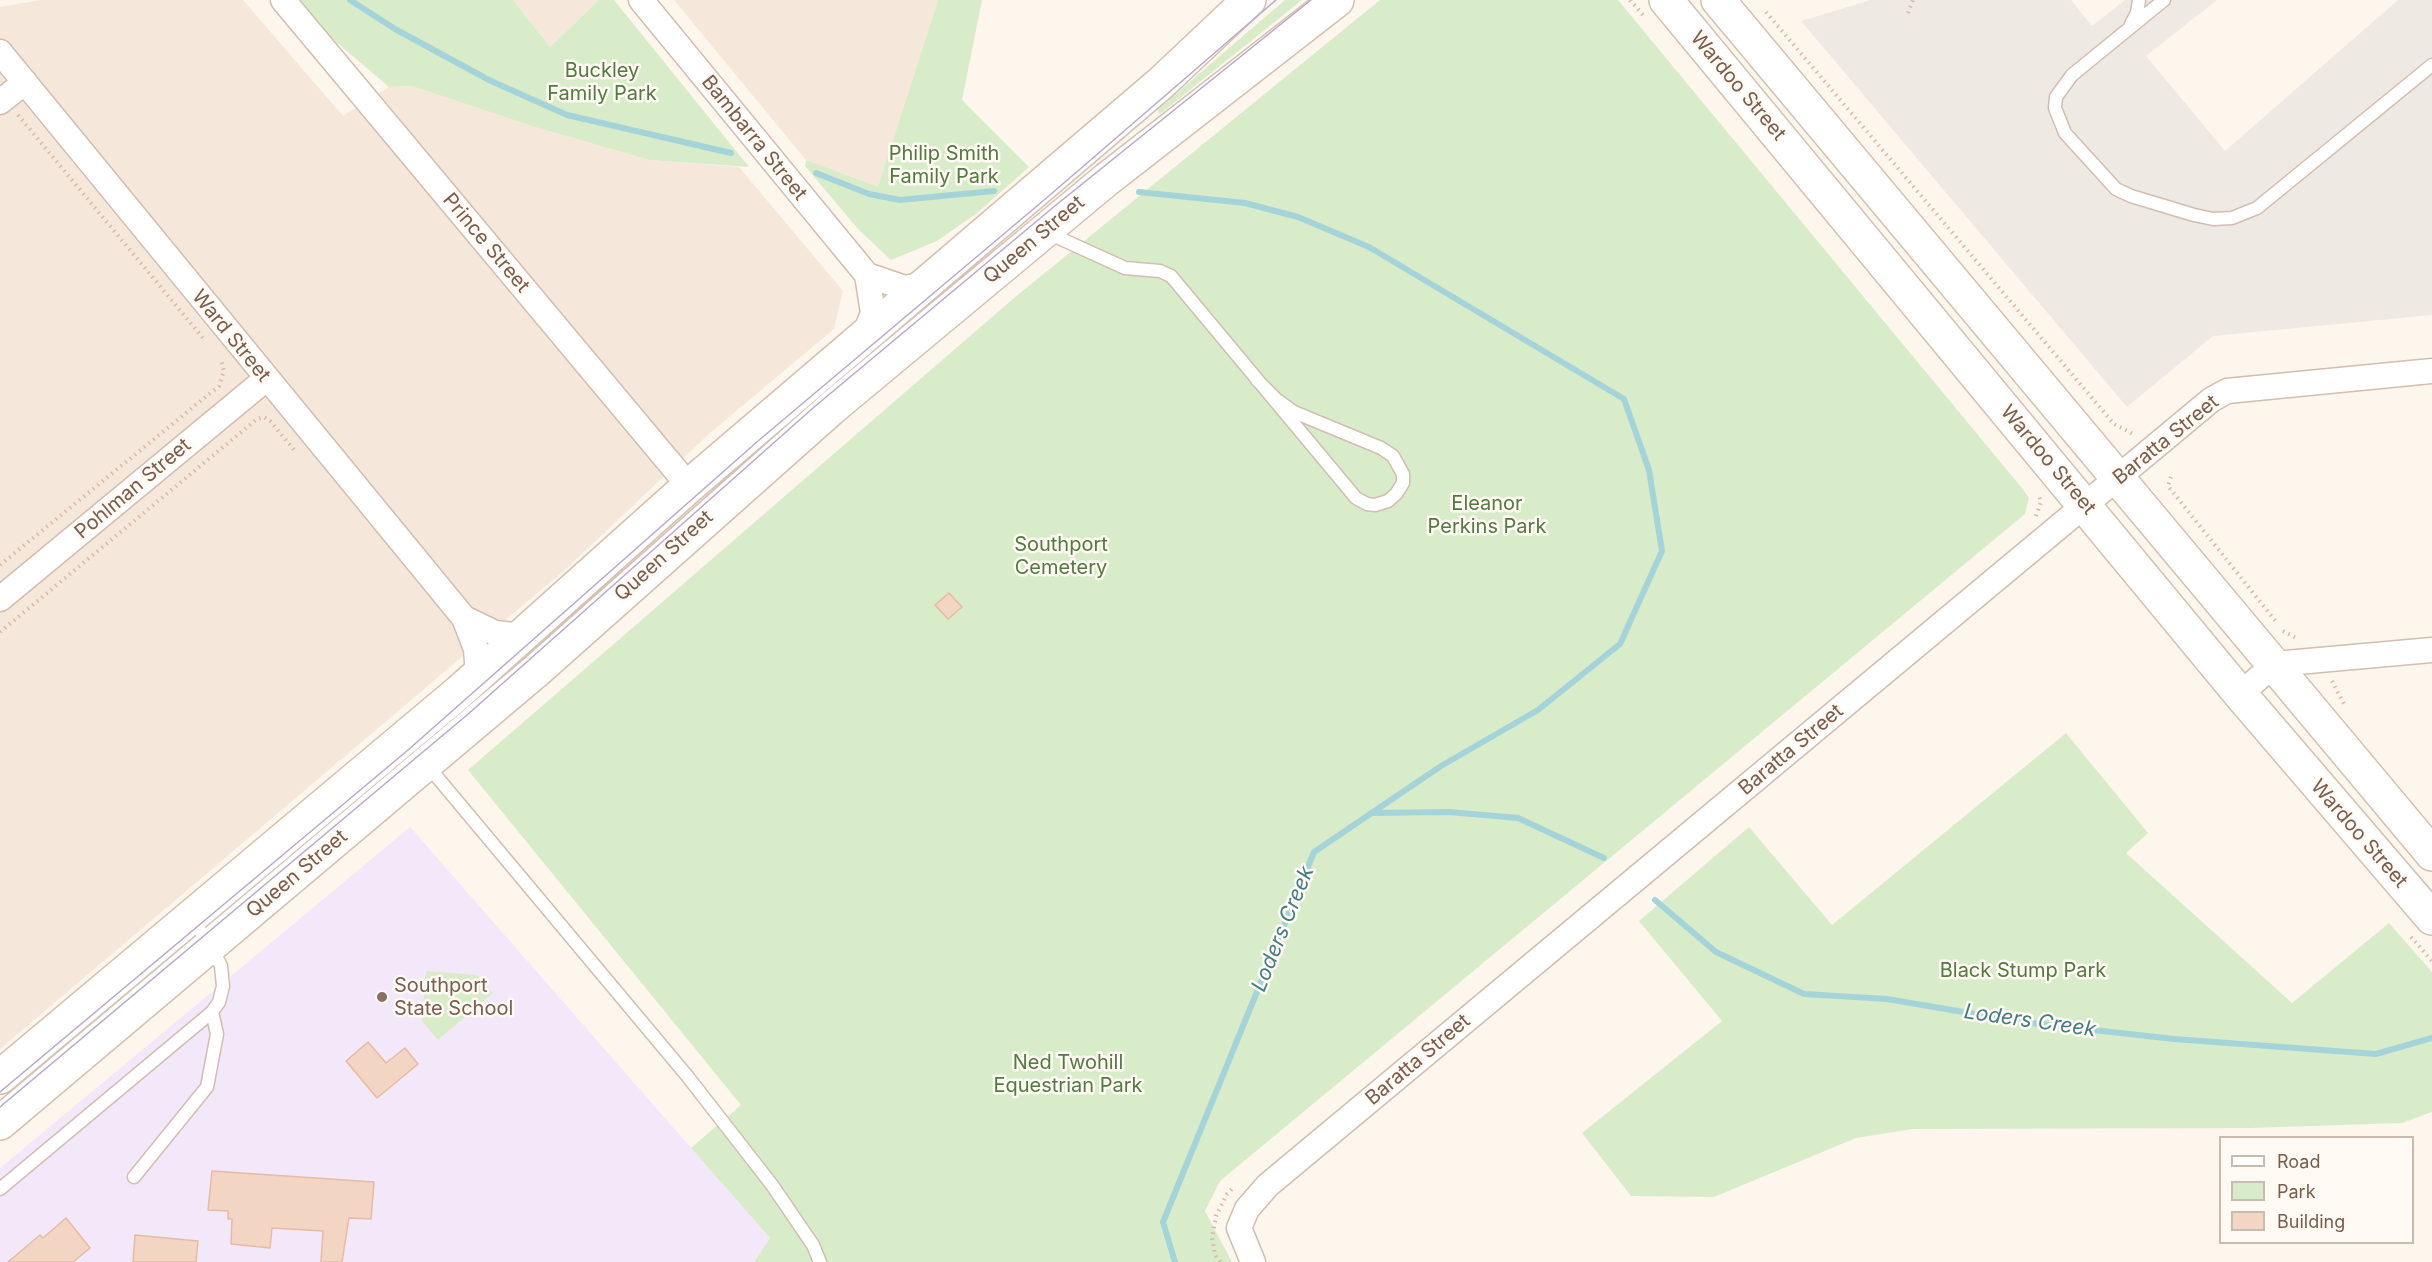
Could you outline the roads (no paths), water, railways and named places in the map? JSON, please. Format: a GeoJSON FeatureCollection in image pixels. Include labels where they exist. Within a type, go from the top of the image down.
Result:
{"type":"FeatureCollection","features":[{"type":"Feature","properties":{"kind":"street","name":"Prince Street"},"geometry":{"type":"LineString","coordinates":[[283,0],[689,486]]}},
{"type":"Feature","properties":{"kind":"street","name":"Bambarra Street"},"geometry":{"type":"LineString","coordinates":[[641,0],[867,275],[873,308],[872,319],[864,336]]}},
{"type":"Feature","properties":{"kind":"street","name":"Queen Street"},"geometry":{"type":"LineString","coordinates":[[0,1077],[478,675],[689,486],[1153,91],[1249,0]]}},
{"type":"Feature","properties":{"kind":"street","name":"Queen Street"},"geometry":{"type":"LineString","coordinates":[[0,1123],[536,671],[833,407],[1045,231],[1337,0]]}},
{"type":"Feature","properties":{"kind":"street","name":"Wardoo Street"},"geometry":{"type":"LineString","coordinates":[[1718,0],[2275,663],[2432,854]]}},
{"type":"Feature","properties":{"kind":"street","name":"Wardoo Street"},"geometry":{"type":"LineString","coordinates":[[1656,9],[2085,505],[2240,694],[2432,918]]}},
{"type":"Feature","properties":{"kind":"street","name":"Ward Street"},"geometry":{"type":"LineString","coordinates":[[0,52],[464,618],[476,649],[478,675]]}},
{"type":"Feature","properties":{"kind":"street"},"geometry":{"type":"LineString","coordinates":[[9,108],[25,82]]}},
{"type":"Feature","properties":{"kind":"street"},"geometry":{"type":"LineString","coordinates":[[867,275],[905,288],[925,284]]}},
{"type":"Feature","properties":{"kind":"street","name":"Baratta Street"},"geometry":{"type":"LineString","coordinates":[[1253,1262],[1239,1228],[1246,1209],[1268,1185],[2211,400],[2227,391],[2432,371]]}},
{"type":"Feature","properties":{"kind":"street","name":"Pohlman Street"},"geometry":{"type":"LineString","coordinates":[[0,599],[266,379]]}},
{"type":"Feature","properties":{"kind":"street","name":"Ward Street"},"geometry":{"type":"LineString","coordinates":[[464,618],[495,633],[523,636]]}},
{"type":"Feature","properties":{"kind":"street"},"geometry":{"type":"LineString","coordinates":[[2240,694],[2275,663],[2322,662],[2432,650]]}},
{"type":"Feature","properties":{"kind":"lane"},"geometry":{"type":"LineString","coordinates":[[2122,33],[2137,13],[2139,0]]}},
{"type":"Feature","properties":{"kind":"lane"},"geometry":{"type":"LineString","coordinates":[[2164,0],[2063,84],[2056,97],[2058,120],[2080,152],[2116,189],[2131,196],[2213,219],[2232,218],[2257,208],[2432,65]]}},
{"type":"Feature","properties":{"kind":"lane"},"geometry":{"type":"LineString","coordinates":[[1045,231],[1125,268],[1138,271],[1155,270],[1168,274],[1257,380],[1358,500],[1378,504],[1396,494],[1402,483],[1403,474],[1393,456],[1381,448],[1294,412],[1276,399],[1257,380]]}},
{"type":"Feature","properties":{"kind":"lane"},"geometry":{"type":"LineString","coordinates":[[426,764],[688,1077],[772,1185],[813,1245],[820,1262]]}},
{"type":"Feature","properties":{"kind":"lane"},"geometry":{"type":"LineString","coordinates":[[0,1189],[212,1012],[219,1002],[223,986],[220,966],[211,946],[190,917]]}},
{"type":"Feature","properties":{"kind":"lane"},"geometry":{"type":"LineString","coordinates":[[134,1177],[207,1087],[217,1034],[212,1012]]}},
{"type":"Feature","properties":{"kind":"waterway"},"geometry":{"type":"LineString","coordinates":[[350,0],[395,29],[489,80],[567,115],[731,153]]}},
{"type":"Feature","properties":{"kind":"waterway"},"geometry":{"type":"LineString","coordinates":[[816,173],[869,194],[900,200],[994,191]]}},
{"type":"Feature","properties":{"kind":"waterway"},"geometry":{"type":"LineString","coordinates":[[1139,192],[1245,203],[1298,217],[1369,247],[1624,399],[1649,470],[1662,551],[1620,644],[1538,710],[1441,766],[1314,852],[1163,1222],[1175,1262]]}},
{"type":"Feature","properties":{"kind":"waterway","name":"Loders Creek"},"geometry":{"type":"LineString","coordinates":[[1371,813],[1449,812],[1518,818],[1604,858]]}},
{"type":"Feature","properties":{"kind":"waterway","name":"Loders Creek"},"geometry":{"type":"LineString","coordinates":[[1655,900],[1716,952],[1804,994],[1887,999],[2022,1022],[2174,1039],[2376,1054],[2432,1038]]}},
{"type":"Feature","properties":{"kind":"tram line"},"geometry":{"type":"LineString","coordinates":[[0,1092],[408,750],[758,441],[1050,195],[1276,0]]}},
{"type":"Feature","properties":{"kind":"tram line"},"geometry":{"type":"LineString","coordinates":[[0,1107],[467,715],[813,408],[1056,205],[1311,0]]}},
{"type":"Feature","properties":{"kind":"place","name":"Southport State School"},"geometry":{"type":"Point","coordinates":[382,997]}},
{"type":"Feature","properties":{"kind":"park label","name":"Buckley Family Park"},"geometry":{"type":"Point","coordinates":[602,82]}},
{"type":"Feature","properties":{"kind":"park label","name":"Philip Smith Family Park"},"geometry":{"type":"Point","coordinates":[944,166]}},
{"type":"Feature","properties":{"kind":"park label","name":"Eleanor Perkins Park"},"geometry":{"type":"Point","coordinates":[1487,516]}},
{"type":"Feature","properties":{"kind":"park label","name":"Southport Cemetery"},"geometry":{"type":"Point","coordinates":[1061,556]}},
{"type":"Feature","properties":{"kind":"park label","name":"Black Stump Park"},"geometry":{"type":"Point","coordinates":[2023,971]}},
{"type":"Feature","properties":{"kind":"park label","name":"Ned Twohill Equestrian Park"},"geometry":{"type":"Point","coordinates":[1068,1074]}}]}
